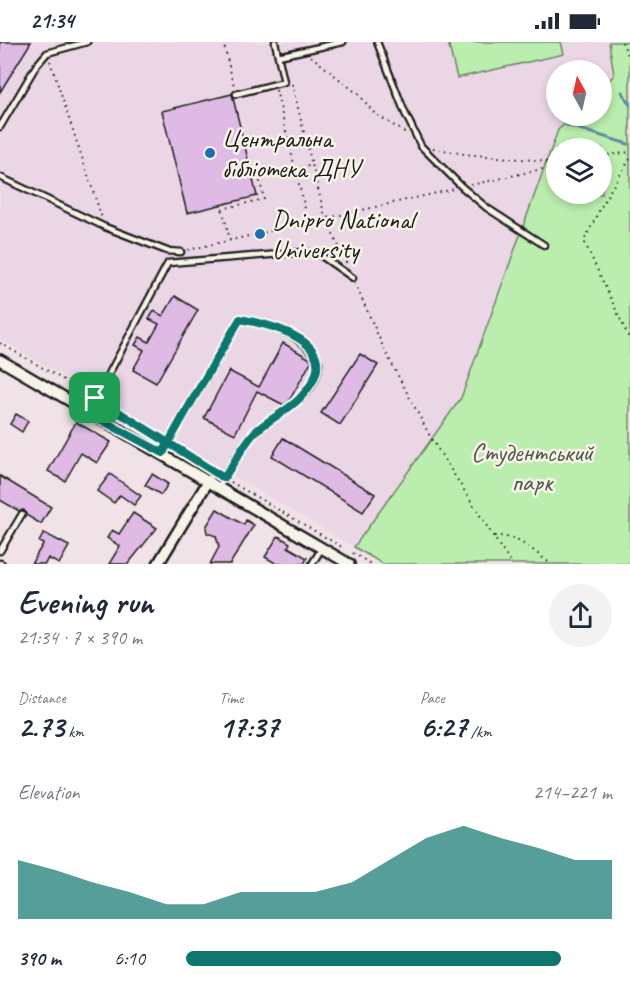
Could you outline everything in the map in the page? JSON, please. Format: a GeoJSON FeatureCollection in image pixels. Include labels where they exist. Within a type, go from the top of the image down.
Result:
{"type":"FeatureCollection","features":[{"type":"Feature","properties":{"kind":"street"},"geometry":{"type":"LineString","coordinates":[[0,360],[350,564]]}},
{"type":"Feature","properties":{"kind":"street"},"geometry":{"type":"LineString","coordinates":[[158,564],[209,480]]}},
{"type":"Feature","properties":{"kind":"lane"},"geometry":{"type":"LineString","coordinates":[[0,127],[47,53],[87,42]]}},
{"type":"Feature","properties":{"kind":"lane"},"geometry":{"type":"LineString","coordinates":[[236,94],[284,82],[275,42]]}},
{"type":"Feature","properties":{"kind":"lane"},"geometry":{"type":"LineString","coordinates":[[278,57],[343,42]]}},
{"type":"Feature","properties":{"kind":"lane"},"geometry":{"type":"LineString","coordinates":[[377,42],[416,139],[462,187],[487,208],[544,244]]}},
{"type":"Feature","properties":{"kind":"lane"},"geometry":{"type":"LineString","coordinates":[[0,177],[105,227],[167,251],[181,252]]}},
{"type":"Feature","properties":{"kind":"lane"},"geometry":{"type":"LineString","coordinates":[[88,413],[168,263],[305,252],[320,255],[353,278]]}},
{"type":"Feature","properties":{"kind":"lane"},"geometry":{"type":"LineString","coordinates":[[163,453],[240,319],[270,324],[303,342],[319,362],[316,379],[289,408],[254,433],[219,487]]}},
{"type":"Feature","properties":{"kind":"lane"},"geometry":{"type":"LineString","coordinates":[[0,551],[22,514]]}},
{"type":"Feature","properties":{"kind":"lane"},"geometry":{"type":"LineString","coordinates":[[312,564],[322,548]]}},
{"type":"Feature","properties":{"kind":"path"},"geometry":{"type":"LineString","coordinates":[[223,42],[232,78]]}},
{"type":"Feature","properties":{"kind":"path"},"geometry":{"type":"LineString","coordinates":[[622,42],[630,59]]}},
{"type":"Feature","properties":{"kind":"path"},"geometry":{"type":"LineString","coordinates":[[304,50],[359,95],[375,114],[416,139]]}},
{"type":"Feature","properties":{"kind":"path"},"geometry":{"type":"LineString","coordinates":[[47,53],[105,227]]}},
{"type":"Feature","properties":{"kind":"path"},"geometry":{"type":"LineString","coordinates":[[284,82],[291,82],[325,218],[384,350],[432,440],[511,564]]}},
{"type":"Feature","properties":{"kind":"path"},"geometry":{"type":"LineString","coordinates":[[275,84],[308,222]]}},
{"type":"Feature","properties":{"kind":"path"},"geometry":{"type":"LineString","coordinates":[[422,146],[464,154],[546,161]]}},
{"type":"Feature","properties":{"kind":"path"},"geometry":{"type":"LineString","coordinates":[[612,155],[630,152]]}},
{"type":"Feature","properties":{"kind":"path"},"geometry":{"type":"LineString","coordinates":[[630,159],[605,199],[585,241],[630,340]]}},
{"type":"Feature","properties":{"kind":"path"},"geometry":{"type":"LineString","coordinates":[[222,209],[264,199],[259,178],[312,165]]}},
{"type":"Feature","properties":{"kind":"path"},"geometry":{"type":"LineString","coordinates":[[181,252],[546,168]]}},
{"type":"Feature","properties":{"kind":"path"},"geometry":{"type":"LineString","coordinates":[[221,204],[230,240]]}},
{"type":"Feature","properties":{"kind":"path"},"geometry":{"type":"LineString","coordinates":[[0,343],[371,564]]}},
{"type":"Feature","properties":{"kind":"path"},"geometry":{"type":"LineString","coordinates":[[493,536],[507,536],[520,540],[551,564]]}},
{"type":"Feature","properties":{"kind":"shaded area","name":"Dnipro National University"},"geometry":{"type":"Polygon","coordinates":[[[0,42],[609,42],[612,60],[546,60],[546,126],[562,126],[555,138],[546,138],[546,163],[461,398],[354,547],[0,339],[0,42]]]}},
{"type":"Feature","properties":{"kind":"green space"},"geometry":{"type":"Polygon","coordinates":[[[448,42],[561,42],[564,54],[457,78],[448,42]]]}},
{"type":"Feature","properties":{"kind":"green space","name":"Студентський парк"},"geometry":{"type":"Polygon","coordinates":[[[609,42],[630,42],[630,564],[383,564],[354,547],[461,398],[546,163],[546,204],[612,204],[612,138],[555,138],[562,126],[612,126],[612,77],[614,75],[609,42]]]}},
{"type":"Feature","properties":{"kind":"building"},"geometry":{"type":"Polygon","coordinates":[[[0,42],[31,42],[0,92],[0,42]]]}},
{"type":"Feature","properties":{"kind":"building","name":"Центральна бібліотека ДНУ"},"geometry":{"type":"Polygon","coordinates":[[[232,94],[257,196],[187,213],[162,111],[232,94]]]}},
{"type":"Feature","properties":{"kind":"building"},"geometry":{"type":"Polygon","coordinates":[[[175,296],[198,310],[156,383],[133,370],[144,350],[135,345],[140,337],[149,342],[159,324],[149,319],[154,311],[163,316],[175,296]]]}},
{"type":"Feature","properties":{"kind":"building"},"geometry":{"type":"Polygon","coordinates":[[[283,343],[312,360],[289,401],[284,405],[257,391],[235,434],[204,418],[229,371],[259,387],[283,343]]]}},
{"type":"Feature","properties":{"kind":"building"},"geometry":{"type":"Polygon","coordinates":[[[360,354],[378,365],[340,425],[321,413],[360,354]]]}},
{"type":"Feature","properties":{"kind":"building"},"geometry":{"type":"Polygon","coordinates":[[[16,414],[28,421],[22,432],[10,424],[16,414]]]}},
{"type":"Feature","properties":{"kind":"building"},"geometry":{"type":"Polygon","coordinates":[[[76,422],[111,442],[97,463],[81,453],[65,481],[48,471],[76,422]]]}},
{"type":"Feature","properties":{"kind":"building"},"geometry":{"type":"Polygon","coordinates":[[[283,438],[375,494],[363,512],[272,456],[283,438]]]}},
{"type":"Feature","properties":{"kind":"building"},"geometry":{"type":"Polygon","coordinates":[[[110,474],[141,496],[134,505],[120,495],[114,503],[97,491],[110,474]]]}},
{"type":"Feature","properties":{"kind":"building"},"geometry":{"type":"Polygon","coordinates":[[[152,474],[168,484],[161,495],[145,485],[152,474]]]}},
{"type":"Feature","properties":{"kind":"building"},"geometry":{"type":"Polygon","coordinates":[[[0,476],[51,507],[41,524],[26,515],[24,510],[19,511],[0,500],[0,476]]]}},
{"type":"Feature","properties":{"kind":"building"},"geometry":{"type":"Polygon","coordinates":[[[217,509],[244,525],[246,520],[254,525],[230,564],[210,564],[219,547],[216,536],[207,533],[206,527],[217,509]]]}},
{"type":"Feature","properties":{"kind":"building"},"geometry":{"type":"Polygon","coordinates":[[[133,513],[157,528],[128,564],[109,564],[120,546],[107,538],[112,530],[119,534],[133,513]]]}},
{"type":"Feature","properties":{"kind":"building"},"geometry":{"type":"Polygon","coordinates":[[[44,533],[69,546],[59,564],[48,558],[45,564],[31,564],[43,544],[39,542],[44,533]]]}},
{"type":"Feature","properties":{"kind":"building"},"geometry":{"type":"Polygon","coordinates":[[[278,536],[290,543],[288,547],[307,558],[304,564],[277,564],[265,557],[278,536]]]}},
{"type":"Feature","properties":{"kind":"waterway"},"geometry":{"type":"LineString","coordinates":[[622,92],[630,105]]}},
{"type":"Feature","properties":{"kind":"waterway"},"geometry":{"type":"LineString","coordinates":[[569,126],[628,144]]}},
{"type":"Feature","properties":{"kind":"place","name":"Центральна бібліотека ДНУ"},"geometry":{"type":"Point","coordinates":[210,153]}},
{"type":"Feature","properties":{"kind":"place","name":"Dnipro National University"},"geometry":{"type":"Point","coordinates":[260,234]}},
{"type":"Feature","properties":{"kind":"route"},"geometry":{"type":"LineString","coordinates":[[95,398],[88,413],[163,453],[168,443],[171,439],[183,416],[240,319],[270,324],[283,330],[303,342],[319,362],[316,379],[311,386],[289,408],[254,433],[224,478],[168,443],[122,414],[95,398]]}}]}
